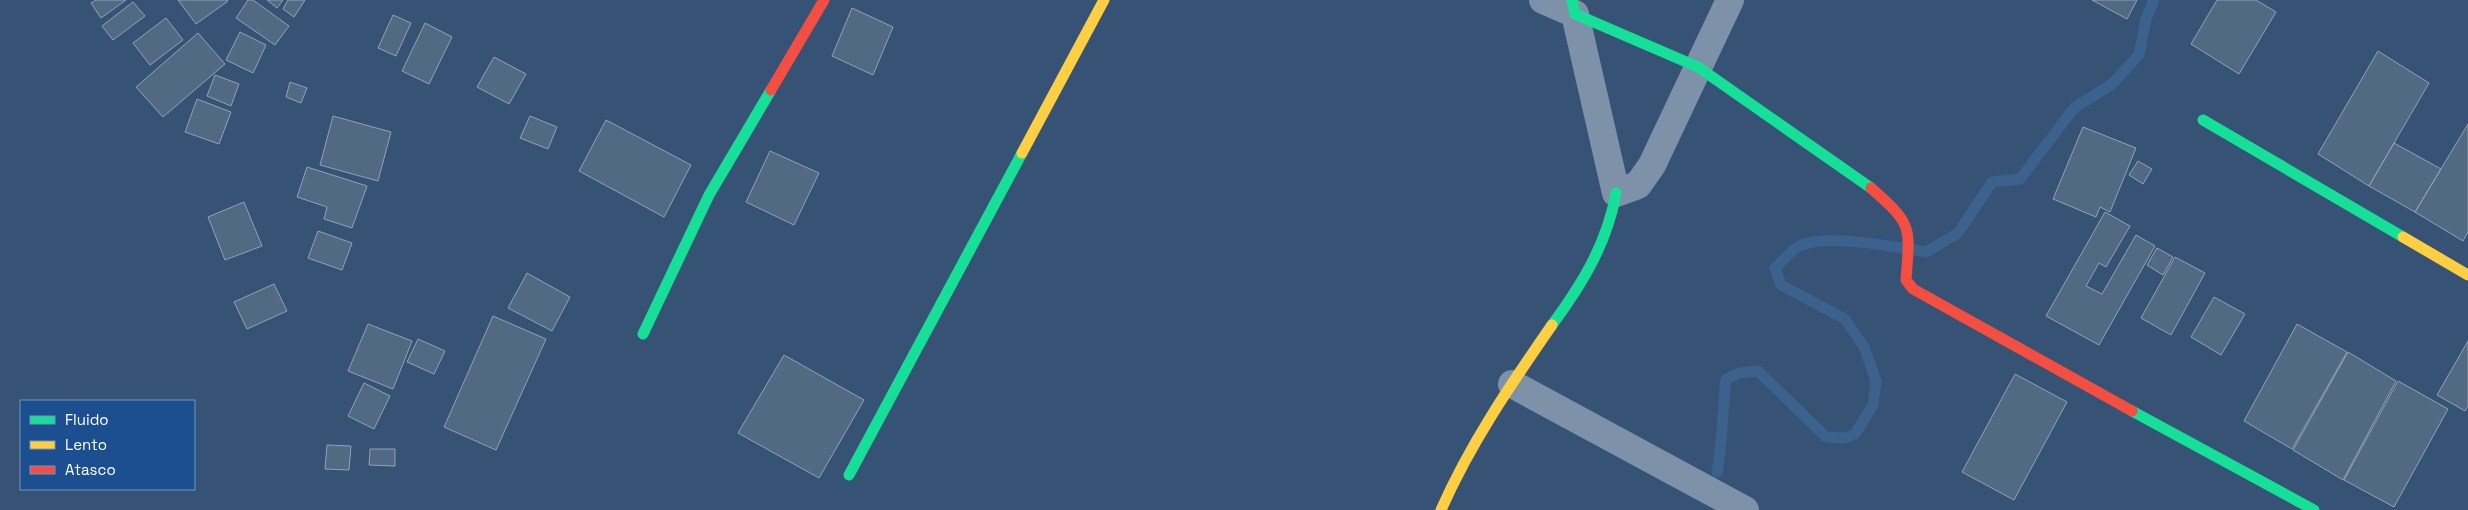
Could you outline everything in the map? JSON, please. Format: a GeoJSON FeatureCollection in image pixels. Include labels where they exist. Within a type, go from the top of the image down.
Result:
{"type":"FeatureCollection","features":[{"type":"Feature","properties":{"kind":"street"},"geometry":{"type":"LineString","coordinates":[[643,334],[696,220],[734,151],[795,53],[824,0]]}},
{"type":"Feature","properties":{"kind":"street"},"geometry":{"type":"LineString","coordinates":[[849,475],[1104,0]]}},
{"type":"Feature","properties":{"kind":"street"},"geometry":{"type":"LineString","coordinates":[[1543,0],[1574,7],[1698,68],[1758,107],[1870,187],[1898,212],[1909,234],[1906,280],[1913,289],[2026,354],[2314,510]]}},
{"type":"Feature","properties":{"kind":"street"},"geometry":{"type":"LineString","coordinates":[[1616,192],[1638,184],[1652,165],[1730,0]]}},
{"type":"Feature","properties":{"kind":"street"},"geometry":{"type":"LineString","coordinates":[[1441,510],[1481,430],[1578,287],[1604,241],[1614,212],[1616,192],[1574,7]]}},
{"type":"Feature","properties":{"kind":"street"},"geometry":{"type":"LineString","coordinates":[[2203,120],[2468,275]]}},
{"type":"Feature","properties":{"kind":"street"},"geometry":{"type":"LineString","coordinates":[[1512,384],[1745,510]]}},
{"type":"Feature","properties":{"kind":"building"},"geometry":{"type":"Polygon","coordinates":[[[96,0],[126,0],[101,18],[91,3],[96,0]]]}},
{"type":"Feature","properties":{"kind":"building"},"geometry":{"type":"Polygon","coordinates":[[[178,0],[227,0],[228,1],[196,24],[178,0]]]}},
{"type":"Feature","properties":{"kind":"building"},"geometry":{"type":"Polygon","coordinates":[[[248,0],[253,0],[289,26],[275,45],[236,18],[248,0]]]}},
{"type":"Feature","properties":{"kind":"building"},"geometry":{"type":"Polygon","coordinates":[[[267,0],[283,0],[277,8],[267,0]]]}},
{"type":"Feature","properties":{"kind":"building"},"geometry":{"type":"Polygon","coordinates":[[[288,0],[305,0],[294,17],[283,9],[288,0]]]}},
{"type":"Feature","properties":{"kind":"building"},"geometry":{"type":"Polygon","coordinates":[[[2092,0],[2137,0],[2127,19],[2092,0]]]}},
{"type":"Feature","properties":{"kind":"building"},"geometry":{"type":"Polygon","coordinates":[[[2217,0],[2256,0],[2276,12],[2239,74],[2191,44],[2217,0]]]}},
{"type":"Feature","properties":{"kind":"building"},"geometry":{"type":"Polygon","coordinates":[[[133,2],[145,16],[113,40],[102,26],[133,2]]]}},
{"type":"Feature","properties":{"kind":"building"},"geometry":{"type":"Polygon","coordinates":[[[852,8],[893,27],[873,75],[832,56],[852,8]]]}},
{"type":"Feature","properties":{"kind":"building"},"geometry":{"type":"Polygon","coordinates":[[[393,15],[411,23],[396,56],[378,48],[393,15]]]}},
{"type":"Feature","properties":{"kind":"building"},"geometry":{"type":"Polygon","coordinates":[[[166,18],[183,40],[150,65],[133,43],[166,18]]]}},
{"type":"Feature","properties":{"kind":"building"},"geometry":{"type":"Polygon","coordinates":[[[425,23],[452,37],[429,84],[402,71],[425,23]]]}},
{"type":"Feature","properties":{"kind":"building"},"geometry":{"type":"Polygon","coordinates":[[[240,32],[266,45],[253,73],[226,60],[240,32]]]}},
{"type":"Feature","properties":{"kind":"building"},"geometry":{"type":"Polygon","coordinates":[[[198,33],[225,64],[163,117],[136,87],[198,33]]]}},
{"type":"Feature","properties":{"kind":"building"},"geometry":{"type":"Polygon","coordinates":[[[2378,51],[2429,83],[2369,186],[2318,154],[2378,51]]]}},
{"type":"Feature","properties":{"kind":"building"},"geometry":{"type":"Polygon","coordinates":[[[494,57],[526,74],[509,104],[477,87],[494,57]]]}},
{"type":"Feature","properties":{"kind":"building"},"geometry":{"type":"Polygon","coordinates":[[[215,75],[239,84],[231,106],[207,96],[215,75]]]}},
{"type":"Feature","properties":{"kind":"building"},"geometry":{"type":"Polygon","coordinates":[[[290,82],[307,88],[301,103],[286,97],[290,82]]]}},
{"type":"Feature","properties":{"kind":"building"},"geometry":{"type":"Polygon","coordinates":[[[197,99],[231,112],[219,144],[185,132],[197,99]]]}},
{"type":"Feature","properties":{"kind":"building"},"geometry":{"type":"Polygon","coordinates":[[[333,116],[391,132],[378,181],[320,165],[333,116]]]}},
{"type":"Feature","properties":{"kind":"building"},"geometry":{"type":"Polygon","coordinates":[[[530,116],[557,127],[548,149],[520,138],[530,116]]]}},
{"type":"Feature","properties":{"kind":"building"},"geometry":{"type":"Polygon","coordinates":[[[606,120],[691,165],[664,217],[579,171],[606,120]]]}},
{"type":"Feature","properties":{"kind":"building"},"geometry":{"type":"Polygon","coordinates":[[[2468,124],[2468,232],[2463,241],[2415,212],[2468,124]]]}},
{"type":"Feature","properties":{"kind":"building"},"geometry":{"type":"Polygon","coordinates":[[[2083,127],[2136,148],[2110,212],[2100,207],[2096,217],[2053,199],[2083,127]]]}},
{"type":"Feature","properties":{"kind":"building"},"geometry":{"type":"Polygon","coordinates":[[[2394,143],[2441,169],[2415,212],[2369,186],[2394,143]]]}},
{"type":"Feature","properties":{"kind":"building"},"geometry":{"type":"Polygon","coordinates":[[[770,151],[819,173],[794,225],[746,202],[770,151]]]}},
{"type":"Feature","properties":{"kind":"building"},"geometry":{"type":"Polygon","coordinates":[[[2138,161],[2152,169],[2143,184],[2129,175],[2138,161]]]}},
{"type":"Feature","properties":{"kind":"building"},"geometry":{"type":"Polygon","coordinates":[[[307,167],[367,186],[352,228],[324,219],[327,207],[297,197],[307,167]]]}},
{"type":"Feature","properties":{"kind":"building"},"geometry":{"type":"Polygon","coordinates":[[[244,202],[262,246],[225,260],[208,217],[244,202]]]}},
{"type":"Feature","properties":{"kind":"building"},"geometry":{"type":"Polygon","coordinates":[[[2105,212],[2130,226],[2106,267],[2099,263],[2086,286],[2102,294],[2136,235],[2155,246],[2099,345],[2046,316],[2105,212]]]}},
{"type":"Feature","properties":{"kind":"building"},"geometry":{"type":"Polygon","coordinates":[[[318,231],[352,243],[342,270],[308,258],[318,231]]]}},
{"type":"Feature","properties":{"kind":"building"},"geometry":{"type":"Polygon","coordinates":[[[2157,248],[2173,257],[2163,275],[2147,265],[2157,248]]]}},
{"type":"Feature","properties":{"kind":"building"},"geometry":{"type":"Polygon","coordinates":[[[2175,257],[2205,273],[2171,335],[2141,318],[2175,257]]]}},
{"type":"Feature","properties":{"kind":"building"},"geometry":{"type":"Polygon","coordinates":[[[527,273],[570,297],[552,331],[508,308],[527,273]]]}},
{"type":"Feature","properties":{"kind":"building"},"geometry":{"type":"Polygon","coordinates":[[[274,284],[287,311],[247,329],[234,302],[274,284]]]}},
{"type":"Feature","properties":{"kind":"building"},"geometry":{"type":"Polygon","coordinates":[[[2214,297],[2245,314],[2221,355],[2191,337],[2214,297]]]}},
{"type":"Feature","properties":{"kind":"building"},"geometry":{"type":"Polygon","coordinates":[[[493,316],[546,339],[496,450],[444,427],[493,316]]]}},
{"type":"Feature","properties":{"kind":"building"},"geometry":{"type":"Polygon","coordinates":[[[368,324],[412,341],[393,389],[348,371],[368,324]]]}},
{"type":"Feature","properties":{"kind":"building"},"geometry":{"type":"Polygon","coordinates":[[[2297,324],[2347,352],[2292,449],[2244,421],[2297,324]]]}},
{"type":"Feature","properties":{"kind":"building"},"geometry":{"type":"Polygon","coordinates":[[[418,339],[445,351],[434,374],[407,362],[418,339]]]}},
{"type":"Feature","properties":{"kind":"building"},"geometry":{"type":"Polygon","coordinates":[[[2468,341],[2468,406],[2465,411],[2437,395],[2468,341]]]}},
{"type":"Feature","properties":{"kind":"building"},"geometry":{"type":"Polygon","coordinates":[[[2348,352],[2396,381],[2343,480],[2293,450],[2348,352]]]}},
{"type":"Feature","properties":{"kind":"building"},"geometry":{"type":"Polygon","coordinates":[[[784,355],[864,400],[819,478],[738,433],[784,355]]]}},
{"type":"Feature","properties":{"kind":"building"},"geometry":{"type":"Polygon","coordinates":[[[2015,374],[2067,402],[2014,500],[1962,472],[2015,374]]]}},
{"type":"Feature","properties":{"kind":"building"},"geometry":{"type":"Polygon","coordinates":[[[2398,381],[2448,409],[2394,507],[2344,480],[2398,381]]]}},
{"type":"Feature","properties":{"kind":"building"},"geometry":{"type":"Polygon","coordinates":[[[364,383],[390,396],[374,429],[348,416],[364,383]]]}},
{"type":"Feature","properties":{"kind":"building"},"geometry":{"type":"Polygon","coordinates":[[[327,445],[351,446],[349,470],[325,469],[327,445]]]}},
{"type":"Feature","properties":{"kind":"building"},"geometry":{"type":"Polygon","coordinates":[[[370,449],[395,449],[395,466],[369,465],[370,449]]]}},
{"type":"Feature","properties":{"kind":"waterway"},"geometry":{"type":"LineString","coordinates":[[1717,472],[1726,379],[1740,373],[1758,371],[1826,437],[1845,438],[1855,434],[1873,405],[1876,381],[1864,347],[1845,319],[1781,285],[1775,268],[1798,247],[1813,242],[1862,242],[1926,252],[1958,233],[1992,182],[2020,179],[2074,108],[2112,84],[2139,55],[2146,19],[2154,0]]}},
{"type":"Feature","properties":{"kind":"traffic: fast"},"geometry":{"type":"LineString","coordinates":[[1572,0],[1575,14],[1698,67],[1871,188]]}},
{"type":"Feature","properties":{"kind":"traffic: fast"},"geometry":{"type":"LineString","coordinates":[[643,334],[709,195],[771,90]]}},
{"type":"Feature","properties":{"kind":"traffic: fast"},"geometry":{"type":"LineString","coordinates":[[2203,120],[2403,237]]}},
{"type":"Feature","properties":{"kind":"traffic: fast"},"geometry":{"type":"LineString","coordinates":[[849,475],[1022,153]]}},
{"type":"Feature","properties":{"kind":"traffic: fast"},"geometry":{"type":"LineString","coordinates":[[1552,325],[1592,263],[1612,212],[1616,193]]}},
{"type":"Feature","properties":{"kind":"traffic: fast"},"geometry":{"type":"LineString","coordinates":[[2132,411],[2314,510]]}},
{"type":"Feature","properties":{"kind":"traffic: slow"},"geometry":{"type":"LineString","coordinates":[[1022,153],[1104,0]]}},
{"type":"Feature","properties":{"kind":"traffic: slow"},"geometry":{"type":"LineString","coordinates":[[2403,237],[2468,275]]}},
{"type":"Feature","properties":{"kind":"traffic: slow"},"geometry":{"type":"LineString","coordinates":[[1441,510],[1478,438],[1552,325]]}},
{"type":"Feature","properties":{"kind":"traffic: jam"},"geometry":{"type":"LineString","coordinates":[[771,90],[824,0]]}},
{"type":"Feature","properties":{"kind":"traffic: jam"},"geometry":{"type":"LineString","coordinates":[[1871,188],[1895,210],[1906,228],[1908,237],[1906,280],[1913,289],[2132,411]]}}]}
